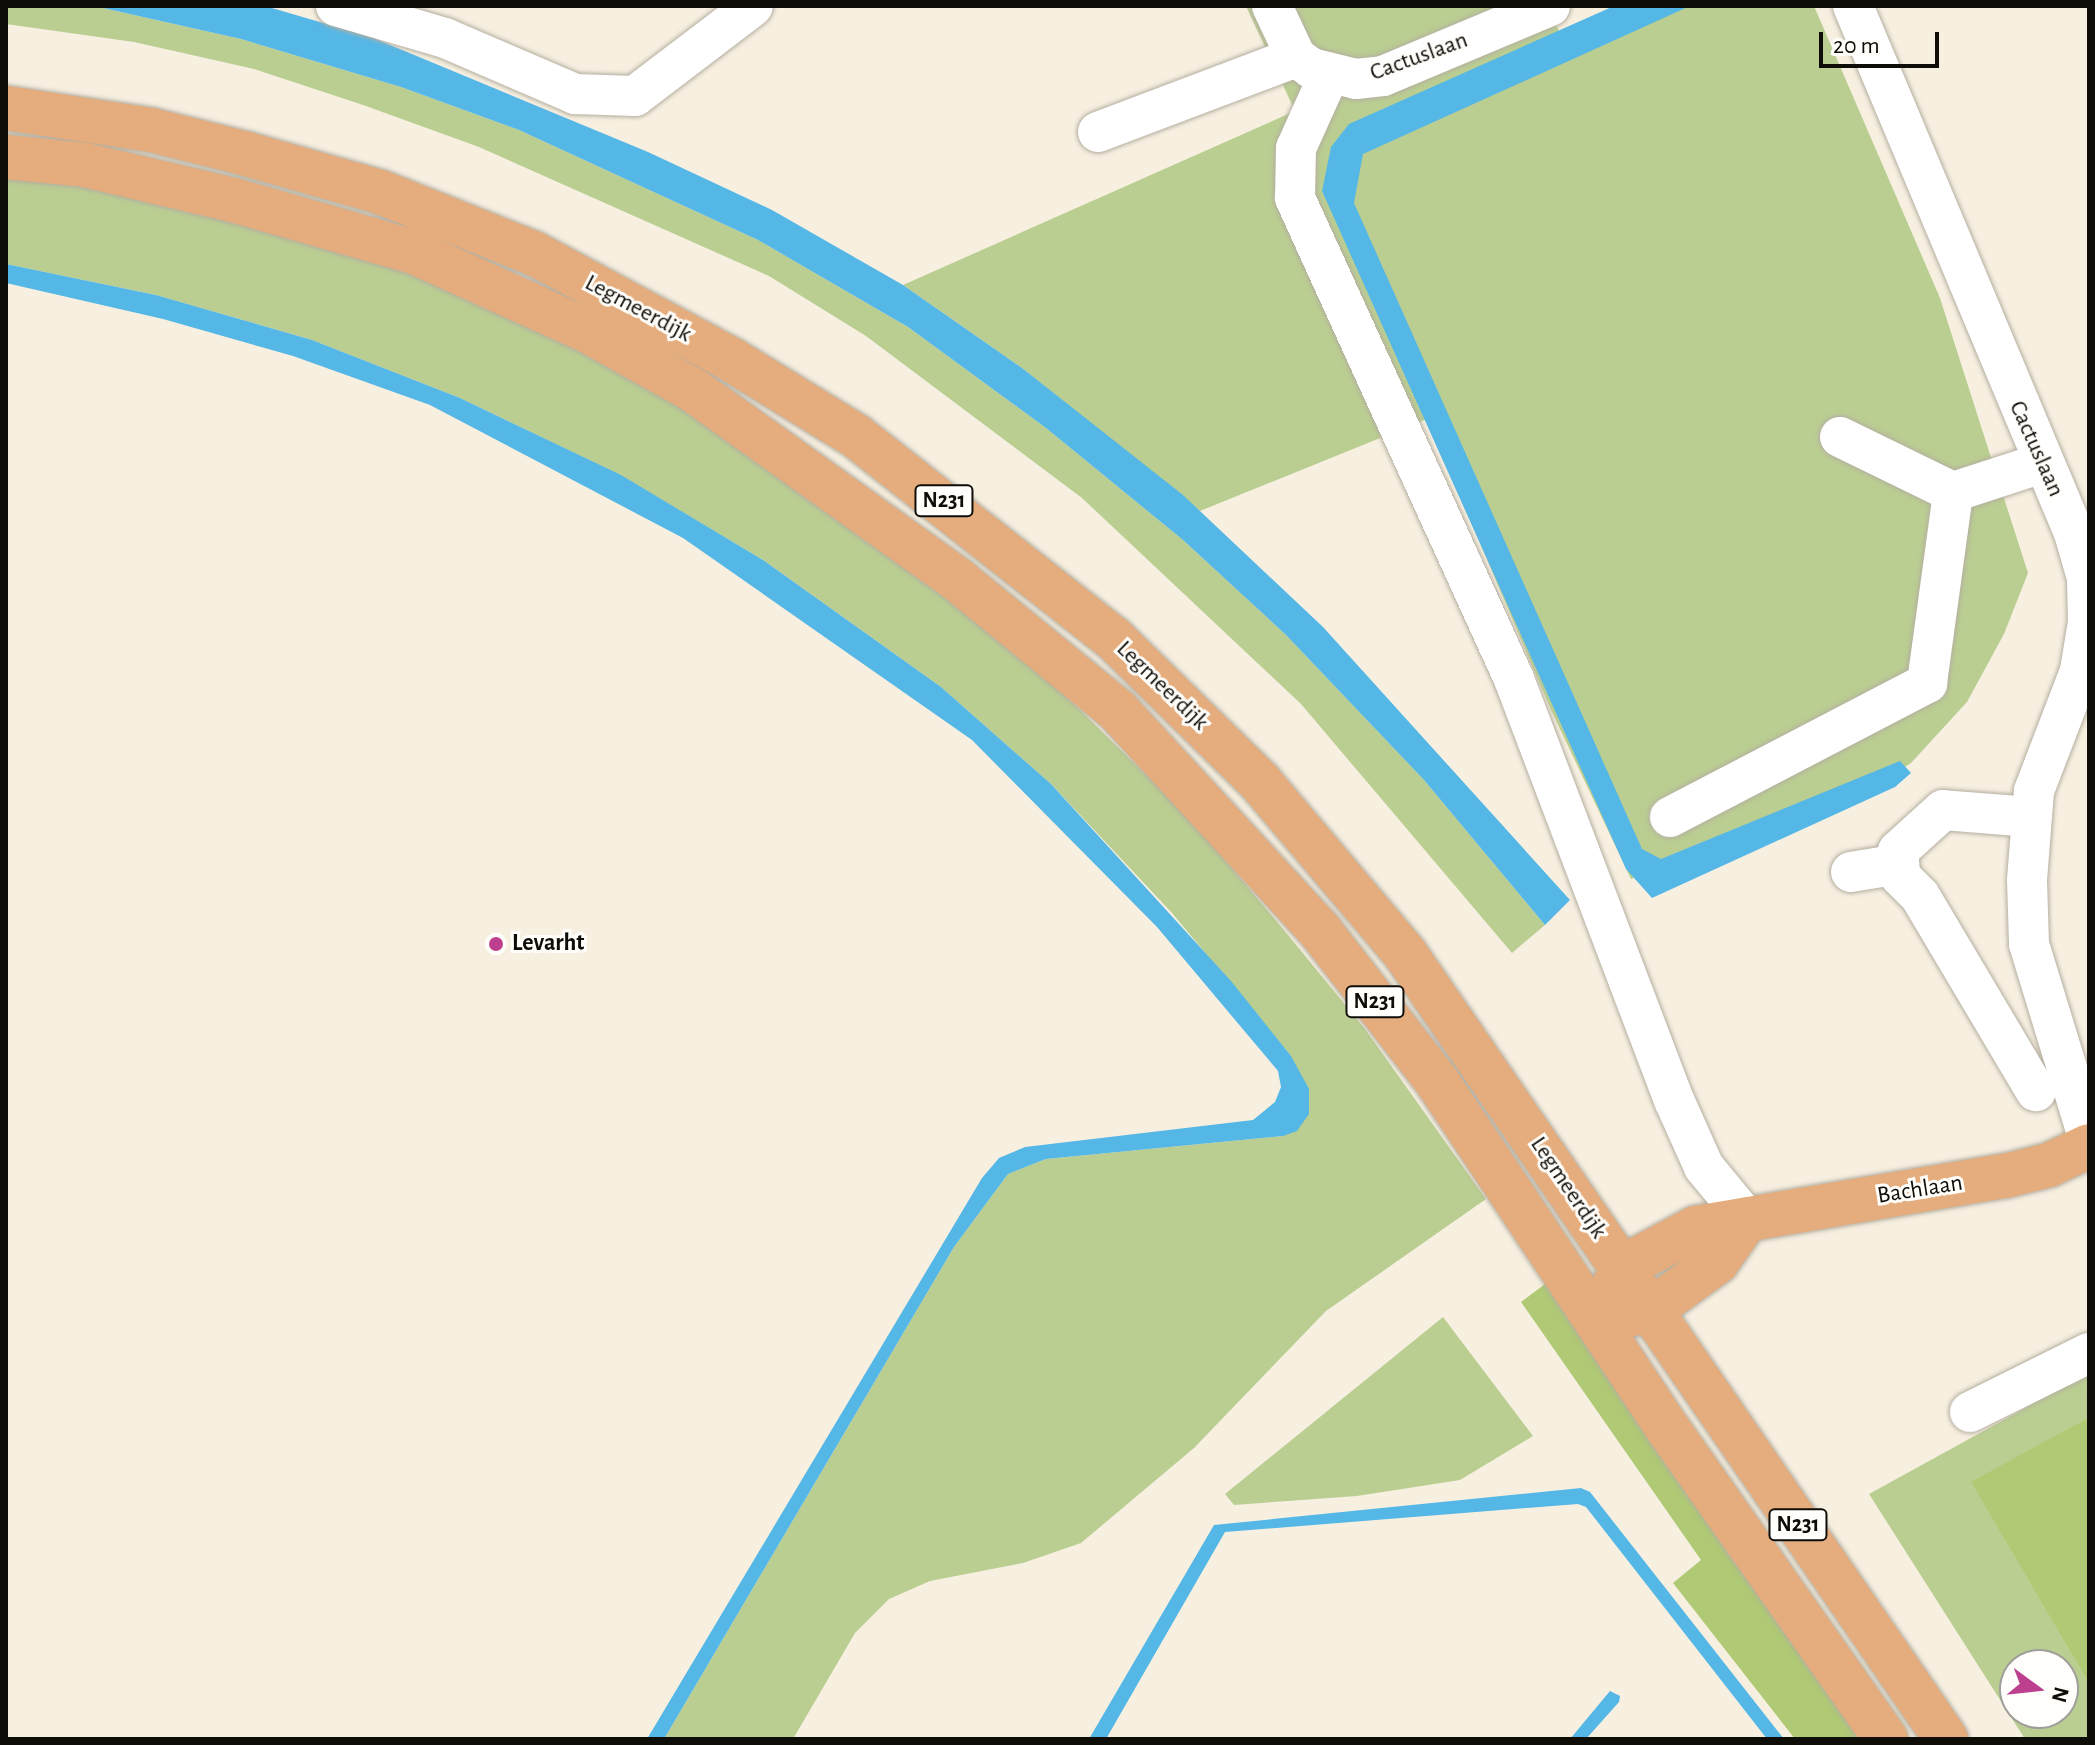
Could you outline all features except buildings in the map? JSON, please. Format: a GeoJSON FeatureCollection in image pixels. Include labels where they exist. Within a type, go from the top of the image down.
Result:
{"type":"FeatureCollection","features":[{"type":"Feature","properties":{"kind":"main road","name":"Legmeerdijk"},"geometry":{"type":"LineString","coordinates":[[6,108],[151,130],[380,192],[535,254],[732,360],[856,436],[1113,638],[1260,782],[1406,955],[1946,1739]]}},
{"type":"Feature","properties":{"kind":"main road","name":"Legmeerdijk"},"geometry":{"type":"LineString","coordinates":[[6,157],[100,168],[414,252],[590,332],[693,390],[958,580],[1118,711],[1321,932],[1438,1083],[1598,1322],[1886,1739]]}},
{"type":"Feature","properties":{"kind":"main road","name":"Bachlaan"},"geometry":{"type":"LineString","coordinates":[[1623,1267],[1696,1228],[2005,1176],[2049,1165],[2089,1146]]}},
{"type":"Feature","properties":{"kind":"main road"},"geometry":{"type":"LineString","coordinates":[[1598,1322],[1651,1310],[1717,1262],[1747,1219]]}},
{"type":"Feature","properties":{"kind":"main road"},"geometry":{"type":"LineString","coordinates":[[1598,1322],[1623,1267]]}},
{"type":"Feature","properties":{"kind":"street"},"geometry":{"type":"LineString","coordinates":[[336,6],[445,38],[575,94],[635,96],[753,6]]}},
{"type":"Feature","properties":{"kind":"street"},"geometry":{"type":"LineString","coordinates":[[1272,6],[1312,66],[1296,148],[1295,198],[1514,679],[1674,1100],[1704,1167],[1747,1219]]}},
{"type":"Feature","properties":{"kind":"street","name":"Cactuslaan"},"geometry":{"type":"LineString","coordinates":[[1312,66],[1383,76],[1550,6]]}},
{"type":"Feature","properties":{"kind":"street","name":"Cactuslaan"},"geometry":{"type":"LineString","coordinates":[[1853,6],[2042,463],[2074,533],[2087,578],[2088,622],[2080,671],[2042,760],[2031,817],[2029,944],[2089,1140]]}},
{"type":"Feature","properties":{"kind":"street"},"geometry":{"type":"LineString","coordinates":[[1098,132],[1312,66]]}},
{"type":"Feature","properties":{"kind":"street"},"geometry":{"type":"LineString","coordinates":[[1840,437],[1953,492],[2042,463]]}},
{"type":"Feature","properties":{"kind":"street"},"geometry":{"type":"LineString","coordinates":[[1670,817],[1927,683],[1953,492]]}},
{"type":"Feature","properties":{"kind":"street"},"geometry":{"type":"LineString","coordinates":[[2031,817],[1943,810],[1898,851],[1900,876],[1920,896],[2036,1091]]}},
{"type":"Feature","properties":{"kind":"street"},"geometry":{"type":"LineString","coordinates":[[1851,872],[1899,864]]}},
{"type":"Feature","properties":{"kind":"street"},"geometry":{"type":"LineString","coordinates":[[1970,1412],[2089,1353]]}},
{"type":"Feature","properties":{"kind":"green space"},"geometry":{"type":"Polygon","coordinates":[[[6,6],[94,6],[241,39],[401,87],[519,130],[758,240],[908,327],[1046,428],[1183,540],[1286,635],[1424,780],[1545,925],[1512,953],[1301,704],[1082,498],[866,336],[769,276],[479,147],[363,105],[254,69],[134,42],[6,24],[6,6]]]}},
{"type":"Feature","properties":{"kind":"green space"},"geometry":{"type":"Polygon","coordinates":[[[1246,6],[1547,6],[1561,35],[1628,6],[1814,6],[1940,298],[2028,573],[2004,634],[1967,702],[1911,763],[1885,780],[1631,879],[1551,710],[1427,419],[1200,511],[1022,368],[903,285],[1295,111],[1246,6]]]}},
{"type":"Feature","properties":{"kind":"green space"},"geometry":{"type":"Polygon","coordinates":[[[6,172],[156,195],[363,253],[556,335],[673,401],[956,600],[1075,705],[1188,816],[1279,924],[1365,1029],[1486,1199],[1326,1311],[1194,1448],[1081,1543],[1023,1563],[930,1581],[889,1599],[855,1633],[793,1739],[664,1739],[954,1247],[1008,1174],[1046,1159],[1283,1136],[1291,1056],[1172,913],[1051,784],[941,687],[763,560],[620,475],[460,398],[312,340],[156,295],[6,264],[6,172]]]}},
{"type":"Feature","properties":{"kind":"green space"},"geometry":{"type":"Polygon","coordinates":[[[1545,1284],[1735,1563],[1863,1739],[1795,1739],[1673,1583],[1701,1560],[1521,1302],[1545,1284]]]}},
{"type":"Feature","properties":{"kind":"green space"},"geometry":{"type":"Polygon","coordinates":[[[1443,1317],[1533,1436],[1460,1480],[1357,1496],[1234,1505],[1225,1494],[1443,1317]]]}},
{"type":"Feature","properties":{"kind":"green space"},"geometry":{"type":"Polygon","coordinates":[[[2089,1373],[2089,1417],[1972,1483],[2069,1649],[1999,1649],[1999,1698],[1869,1494],[2089,1373]]]}},
{"type":"Feature","properties":{"kind":"green space"},"geometry":{"type":"Polygon","coordinates":[[[2089,1417],[2089,1684],[2079,1667],[2079,1649],[2069,1649],[1971,1482],[2089,1417]]]}},
{"type":"Feature","properties":{"kind":"green space"},"geometry":{"type":"Polygon","coordinates":[[[2079,1667],[2089,1684],[2089,1739],[2025,1739],[2019,1729],[2079,1729],[2079,1667]]]}},
{"type":"Feature","properties":{"kind":"water"},"geometry":{"type":"Polygon","coordinates":[[[94,6],[265,6],[371,37],[648,152],[772,210],[903,285],[1022,368],[1183,495],[1323,627],[1570,900],[1545,925],[1424,780],[1286,635],[1183,540],[1046,428],[908,327],[758,240],[519,130],[401,87],[241,39],[94,6]]]}},
{"type":"Feature","properties":{"kind":"water"},"geometry":{"type":"Polygon","coordinates":[[[1614,6],[1690,6],[1363,154],[1354,203],[1642,849],[1661,859],[1900,761],[1911,773],[1895,787],[1652,898],[1626,869],[1322,191],[1331,147],[1349,124],[1614,6]]]}},
{"type":"Feature","properties":{"kind":"water"},"geometry":{"type":"Polygon","coordinates":[[[6,264],[156,295],[312,340],[460,398],[621,475],[763,560],[941,687],[1051,784],[1231,981],[1291,1056],[1309,1089],[1309,1114],[1297,1131],[1283,1136],[1046,1159],[1008,1174],[954,1247],[664,1739],[647,1739],[982,1178],[999,1158],[1025,1147],[1253,1120],[1275,1102],[1281,1087],[1278,1071],[1157,927],[972,740],[683,538],[430,405],[293,356],[163,319],[6,283],[6,264]]]}},
{"type":"Feature","properties":{"kind":"water"},"geometry":{"type":"Polygon","coordinates":[[[1581,1488],[1590,1492],[1784,1739],[1767,1739],[1586,1507],[1578,1504],[1225,1532],[1106,1739],[1089,1739],[1214,1525],[1581,1488]]]}},
{"type":"Feature","properties":{"kind":"water"},"geometry":{"type":"Polygon","coordinates":[[[1610,1691],[1620,1696],[1619,1702],[1586,1739],[1570,1739],[1610,1691]]]}},
{"type":"Feature","properties":{"kind":"place","name":"Levarht"},"geometry":{"type":"Point","coordinates":[496,944]}}]}
